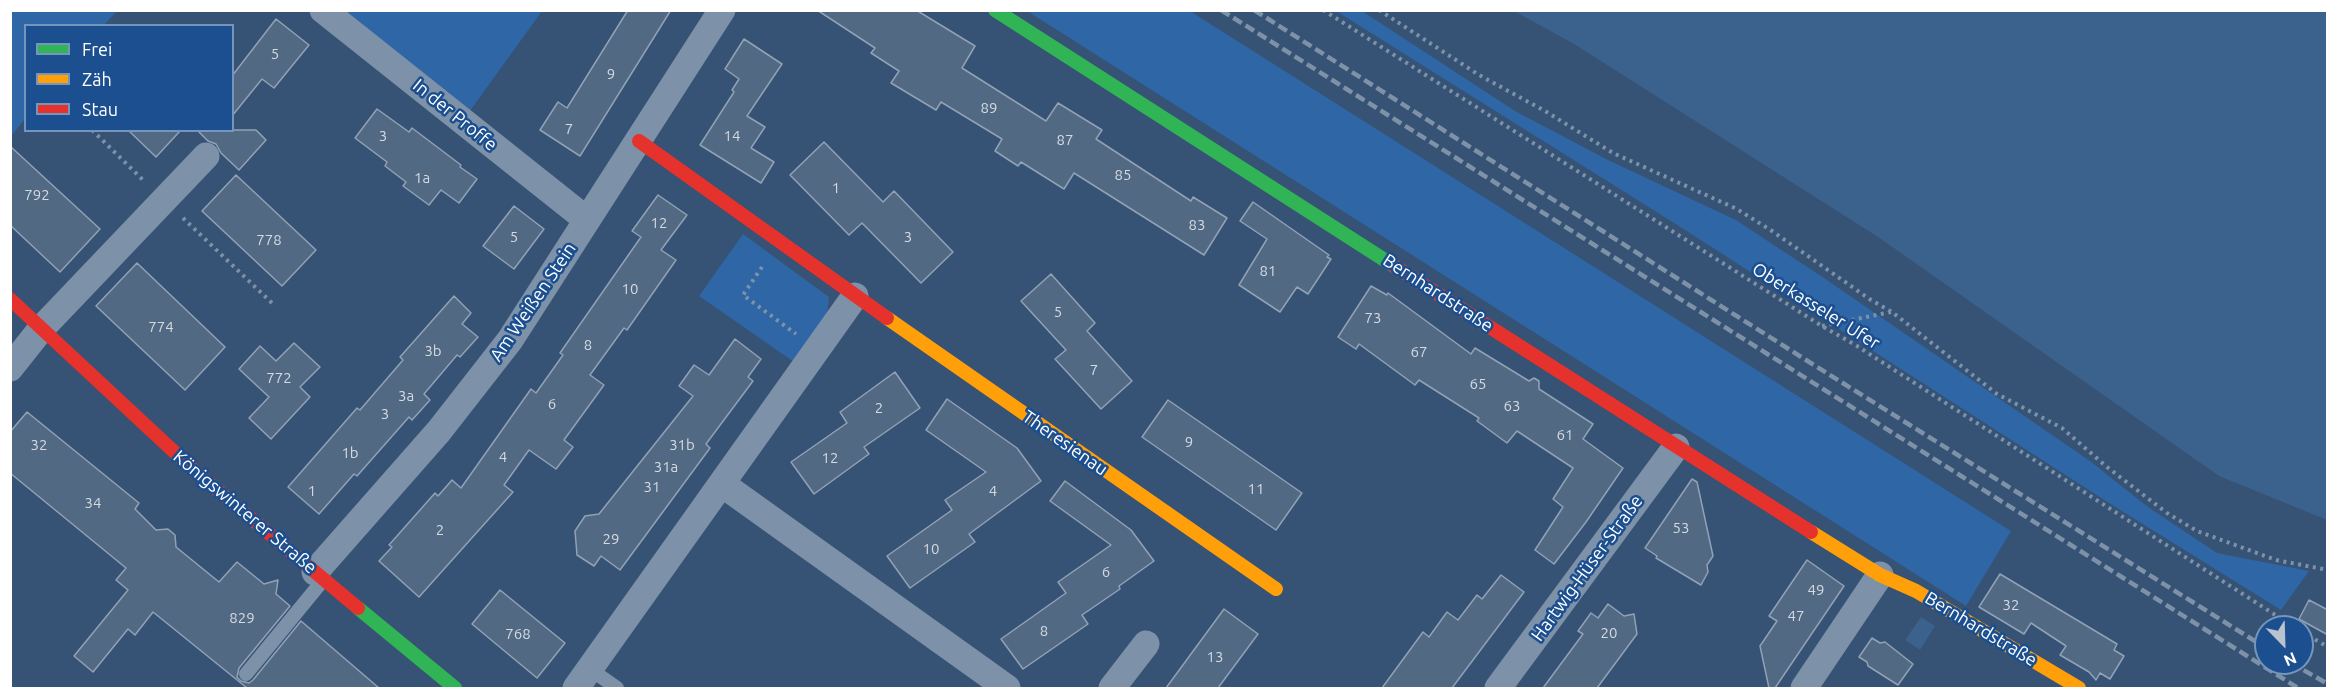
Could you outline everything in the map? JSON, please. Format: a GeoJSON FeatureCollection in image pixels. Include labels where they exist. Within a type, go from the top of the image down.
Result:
{"type":"FeatureCollection","features":[{"type":"Feature","properties":{"kind":"street","name":"In der Proffe"},"geometry":{"type":"LineString","coordinates":[[323,10],[587,220]]}},
{"type":"Feature","properties":{"kind":"street","name":"Am Weißen Stein"},"geometry":{"type":"LineString","coordinates":[[320,575],[439,431],[510,340],[722,10]]}},
{"type":"Feature","properties":{"kind":"street","name":"Bernhardstraße"},"geometry":{"type":"LineString","coordinates":[[995,10],[1676,447],[1880,575],[1916,591],[2079,688]]}},
{"type":"Feature","properties":{"kind":"street","name":"Theresienau"},"geometry":{"type":"LineString","coordinates":[[639,141],[855,296],[1276,589]]}},
{"type":"Feature","properties":{"kind":"street"},"geometry":{"type":"LineString","coordinates":[[10,368],[41,329],[206,156]]}},
{"type":"Feature","properties":{"kind":"street"},"geometry":{"type":"LineString","coordinates":[[583,679],[855,296]]}},
{"type":"Feature","properties":{"kind":"street","name":"Königswinterer Straße"},"geometry":{"type":"LineString","coordinates":[[10,299],[198,474],[455,688]]}},
{"type":"Feature","properties":{"kind":"street","name":"Hartwig-Hüser-Straße"},"geometry":{"type":"LineString","coordinates":[[1498,688],[1676,447]]}},
{"type":"Feature","properties":{"kind":"street"},"geometry":{"type":"LineString","coordinates":[[722,484],[1007,688]]}},
{"type":"Feature","properties":{"kind":"street"},"geometry":{"type":"LineString","coordinates":[[1804,688],[1880,575]]}},
{"type":"Feature","properties":{"kind":"street"},"geometry":{"type":"LineString","coordinates":[[1112,688],[1146,644]]}},
{"type":"Feature","properties":{"kind":"lane"},"geometry":{"type":"LineString","coordinates":[[246,674],[320,575]]}},
{"type":"Feature","properties":{"kind":"lane"},"geometry":{"type":"LineString","coordinates":[[583,679],[617,688]]}},
{"type":"Feature","properties":{"kind":"path","name":"Oberkasseler Ufer"},"geometry":{"type":"LineString","coordinates":[[1323,10],[1857,346],[2275,615]]}},
{"type":"Feature","properties":{"kind":"path"},"geometry":{"type":"LineString","coordinates":[[1378,10],[1479,75],[1545,111],[1613,153],[1737,209],[1772,231],[1871,300],[1892,312],[1997,394],[2062,428],[2107,467],[2167,513],[2197,531],[2276,560],[2328,570]]}},
{"type":"Feature","properties":{"kind":"path"},"geometry":{"type":"LineString","coordinates":[[780,242],[743,295],[817,349]]}},
{"type":"Feature","properties":{"kind":"path"},"geometry":{"type":"LineString","coordinates":[[1822,326],[1892,312]]}},
{"type":"Feature","properties":{"kind":"path"},"geometry":{"type":"LineString","coordinates":[[2314,639],[2328,647]]}},
{"type":"Feature","properties":{"kind":"shaded area"},"geometry":{"type":"Polygon","coordinates":[[[11,10],[117,11],[105,24],[24,24],[24,120],[11,136],[11,10]]]}},
{"type":"Feature","properties":{"kind":"shaded area"},"geometry":{"type":"Polygon","coordinates":[[[339,11],[542,11],[470,111],[339,11]]]}},
{"type":"Feature","properties":{"kind":"shaded area"},"geometry":{"type":"Polygon","coordinates":[[[1027,11],[1190,11],[2011,531],[1966,606],[1027,11]]]}},
{"type":"Feature","properties":{"kind":"shaded area"},"geometry":{"type":"Polygon","coordinates":[[[1336,11],[1362,11],[1515,111],[1610,161],[1736,220],[2090,461],[2148,507],[2217,553],[2309,571],[2281,610],[2109,503],[1682,228],[1336,11]]]}},
{"type":"Feature","properties":{"kind":"shaded area"},"geometry":{"type":"Polygon","coordinates":[[[1514,11],[2327,11],[2327,520],[2219,476],[1878,237],[1574,44],[1514,11]]]}},
{"type":"Feature","properties":{"kind":"shaded area"},"geometry":{"type":"Polygon","coordinates":[[[743,234],[829,297],[827,316],[794,362],[699,296],[743,234]]]}},
{"type":"Feature","properties":{"kind":"shaded area"},"geometry":{"type":"Polygon","coordinates":[[[1921,617],[1935,626],[1920,650],[1905,640],[1921,617]]]}},
{"type":"Feature","properties":{"kind":"building"},"geometry":{"type":"Polygon","coordinates":[[[628,10],[671,10],[580,156],[540,130],[558,102],[567,108],[628,10]]]}},
{"type":"Feature","properties":{"kind":"building"},"geometry":{"type":"Polygon","coordinates":[[[817,10],[916,10],[975,46],[962,68],[1046,121],[1058,103],[1102,130],[1096,139],[1191,201],[1193,197],[1227,218],[1204,255],[1074,173],[1064,189],[1021,162],[1018,166],[995,151],[1002,139],[941,102],[936,110],[891,83],[899,71],[871,53],[875,48],[817,10]]]}},
{"type":"Feature","properties":{"kind":"building"},"geometry":{"type":"Polygon","coordinates":[[[276,19],[309,45],[274,88],[262,79],[234,114],[234,73],[276,19]]]}},
{"type":"Feature","properties":{"kind":"building"},"geometry":{"type":"Polygon","coordinates":[[[744,39],[782,64],[747,116],[765,127],[751,148],[774,162],[761,183],[700,145],[734,92],[732,90],[739,79],[725,69],[744,39]]]}},
{"type":"Feature","properties":{"kind":"building"},"geometry":{"type":"Polygon","coordinates":[[[377,109],[409,132],[412,128],[477,179],[459,203],[441,190],[429,205],[403,186],[406,182],[385,166],[387,162],[355,138],[377,109]]]}},
{"type":"Feature","properties":{"kind":"building"},"geometry":{"type":"Polygon","coordinates":[[[256,130],[266,140],[239,170],[221,153],[216,144],[208,141],[199,132],[256,130]]]}},
{"type":"Feature","properties":{"kind":"building"},"geometry":{"type":"Polygon","coordinates":[[[130,132],[179,132],[156,157],[130,132]]]}},
{"type":"Feature","properties":{"kind":"building"},"geometry":{"type":"Polygon","coordinates":[[[824,142],[883,202],[894,191],[953,252],[921,283],[862,223],[849,235],[790,175],[824,142]]]}},
{"type":"Feature","properties":{"kind":"building"},"geometry":{"type":"Polygon","coordinates":[[[10,146],[100,229],[60,272],[10,225],[10,146]]]}},
{"type":"Feature","properties":{"kind":"building"},"geometry":{"type":"Polygon","coordinates":[[[236,175],[316,250],[282,286],[202,211],[236,175]]]}},
{"type":"Feature","properties":{"kind":"building"},"geometry":{"type":"Polygon","coordinates":[[[658,195],[687,215],[661,250],[676,260],[627,330],[624,328],[590,375],[604,385],[564,440],[573,447],[556,469],[529,450],[504,485],[513,492],[419,597],[379,561],[392,547],[389,545],[435,493],[438,496],[452,480],[461,488],[531,389],[536,393],[563,355],[560,353],[641,237],[632,231],[658,195]]]}},
{"type":"Feature","properties":{"kind":"building"},"geometry":{"type":"Polygon","coordinates":[[[1253,202],[1329,255],[1327,257],[1331,259],[1308,294],[1297,287],[1280,312],[1239,285],[1267,239],[1240,221],[1253,202]]]}},
{"type":"Feature","properties":{"kind":"building"},"geometry":{"type":"Polygon","coordinates":[[[514,206],[544,229],[514,269],[483,246],[514,206]]]}},
{"type":"Feature","properties":{"kind":"building"},"geometry":{"type":"Polygon","coordinates":[[[137,263],[225,347],[185,390],[96,306],[137,263]]]}},
{"type":"Feature","properties":{"kind":"building"},"geometry":{"type":"Polygon","coordinates":[[[1051,274],[1095,323],[1087,331],[1132,381],[1101,409],[1055,359],[1066,350],[1021,301],[1051,274]]]}},
{"type":"Feature","properties":{"kind":"building"},"geometry":{"type":"Polygon","coordinates":[[[1371,286],[1387,295],[1388,293],[1471,354],[1475,348],[1529,381],[1534,378],[1539,381],[1539,389],[1593,424],[1583,439],[1623,468],[1554,564],[1535,550],[1563,507],[1553,499],[1573,468],[1517,431],[1507,443],[1477,421],[1479,418],[1419,380],[1415,385],[1359,344],[1356,349],[1338,337],[1371,286]]]}},
{"type":"Feature","properties":{"kind":"building"},"geometry":{"type":"Polygon","coordinates":[[[454,296],[471,313],[462,324],[478,337],[460,357],[457,355],[424,394],[430,400],[412,420],[409,417],[357,476],[354,474],[319,514],[288,487],[357,408],[360,410],[403,360],[400,357],[454,296]]]}},
{"type":"Feature","properties":{"kind":"building"},"geometry":{"type":"Polygon","coordinates":[[[735,339],[761,359],[748,377],[753,381],[706,444],[710,448],[620,570],[601,556],[594,566],[577,555],[575,531],[585,516],[599,514],[693,396],[679,386],[694,365],[709,375],[735,339]]]}},
{"type":"Feature","properties":{"kind":"building"},"geometry":{"type":"Polygon","coordinates":[[[294,343],[320,367],[300,387],[310,397],[271,439],[249,418],[269,397],[239,369],[260,346],[276,361],[294,343]]]}},
{"type":"Feature","properties":{"kind":"building"},"geometry":{"type":"Polygon","coordinates":[[[895,372],[920,408],[864,447],[869,454],[814,494],[791,462],[847,423],[840,412],[895,372]]]}},
{"type":"Feature","properties":{"kind":"building"},"geometry":{"type":"Polygon","coordinates":[[[947,399],[1017,448],[1041,481],[969,534],[975,542],[910,588],[887,556],[952,510],[945,500],[986,472],[926,430],[947,399]]]}},
{"type":"Feature","properties":{"kind":"building"},"geometry":{"type":"Polygon","coordinates":[[[1168,400],[1302,493],[1276,530],[1142,437],[1168,400]]]}},
{"type":"Feature","properties":{"kind":"building"},"geometry":{"type":"Polygon","coordinates":[[[27,412],[139,503],[135,509],[156,530],[168,529],[175,535],[176,547],[219,582],[237,562],[264,584],[278,580],[276,594],[290,606],[239,668],[237,677],[241,681],[249,683],[253,680],[301,621],[379,688],[247,688],[153,612],[135,635],[128,629],[93,672],[74,656],[128,590],[116,580],[126,568],[10,473],[10,432],[27,412]]]}},
{"type":"Feature","properties":{"kind":"building"},"geometry":{"type":"Polygon","coordinates":[[[1692,479],[1697,482],[1713,556],[1707,565],[1708,572],[1701,585],[1656,558],[1657,556],[1645,548],[1692,479]]]}},
{"type":"Feature","properties":{"kind":"building"},"geometry":{"type":"Polygon","coordinates":[[[1065,481],[1131,530],[1154,561],[1119,586],[1120,589],[1082,615],[1088,624],[1023,669],[1001,639],[1066,593],[1058,582],[1111,545],[1050,501],[1065,481]]]}},
{"type":"Feature","properties":{"kind":"building"},"geometry":{"type":"Polygon","coordinates":[[[1807,560],[1844,586],[1775,688],[1769,688],[1760,646],[1777,621],[1769,616],[1807,560]]]}},
{"type":"Feature","properties":{"kind":"building"},"geometry":{"type":"Polygon","coordinates":[[[2000,574],[2117,644],[2114,650],[2124,656],[2110,679],[2100,673],[2096,680],[2089,672],[2060,655],[2066,646],[2031,623],[2024,634],[1979,607],[2000,574]]]}},
{"type":"Feature","properties":{"kind":"building"},"geometry":{"type":"Polygon","coordinates":[[[1501,575],[1524,592],[1452,688],[1382,688],[1423,632],[1429,637],[1447,612],[1458,620],[1477,595],[1482,599],[1501,575]]]}},
{"type":"Feature","properties":{"kind":"building"},"geometry":{"type":"Polygon","coordinates":[[[500,590],[565,643],[537,678],[472,624],[500,590]]]}},
{"type":"Feature","properties":{"kind":"building"},"geometry":{"type":"Polygon","coordinates":[[[2309,600],[2328,610],[2328,635],[2314,627],[2314,615],[2301,615],[2309,600]]]}},
{"type":"Feature","properties":{"kind":"building"},"geometry":{"type":"Polygon","coordinates":[[[1608,604],[1624,616],[1634,614],[1637,634],[1597,688],[1543,688],[1583,634],[1578,631],[1591,613],[1598,618],[1608,604]]]}},
{"type":"Feature","properties":{"kind":"building"},"geometry":{"type":"Polygon","coordinates":[[[1224,609],[1258,634],[1218,688],[1166,688],[1224,609]]]}},
{"type":"Feature","properties":{"kind":"building"},"geometry":{"type":"Polygon","coordinates":[[[1872,638],[1880,643],[1885,642],[1913,664],[1898,685],[1868,666],[1867,662],[1859,657],[1872,638]]]}},
{"type":"Feature","properties":{"kind":"railway"},"geometry":{"type":"LineString","coordinates":[[1221,10],[2298,688]]}},
{"type":"Feature","properties":{"kind":"railway"},"geometry":{"type":"LineString","coordinates":[[1254,10],[2254,640]]}},
{"type":"Feature","properties":{"kind":"railway"},"geometry":{"type":"LineString","coordinates":[[2312,675],[2328,684]]}},
{"type":"Feature","properties":{"kind":"traffic: fast"},"geometry":{"type":"LineString","coordinates":[[995,10],[1394,266]]}},
{"type":"Feature","properties":{"kind":"traffic: fast"},"geometry":{"type":"LineString","coordinates":[[358,608],[455,688]]}},
{"type":"Feature","properties":{"kind":"traffic: slow"},"geometry":{"type":"LineString","coordinates":[[887,318],[1276,589]]}},
{"type":"Feature","properties":{"kind":"traffic: slow"},"geometry":{"type":"LineString","coordinates":[[1811,532],[1880,575],[1916,591],[2079,688]]}},
{"type":"Feature","properties":{"kind":"traffic: jam"},"geometry":{"type":"LineString","coordinates":[[639,141],[887,318]]}},
{"type":"Feature","properties":{"kind":"traffic: jam"},"geometry":{"type":"LineString","coordinates":[[1394,266],[1811,532]]}},
{"type":"Feature","properties":{"kind":"traffic: jam"},"geometry":{"type":"LineString","coordinates":[[10,299],[198,474],[358,608]]}}]}
